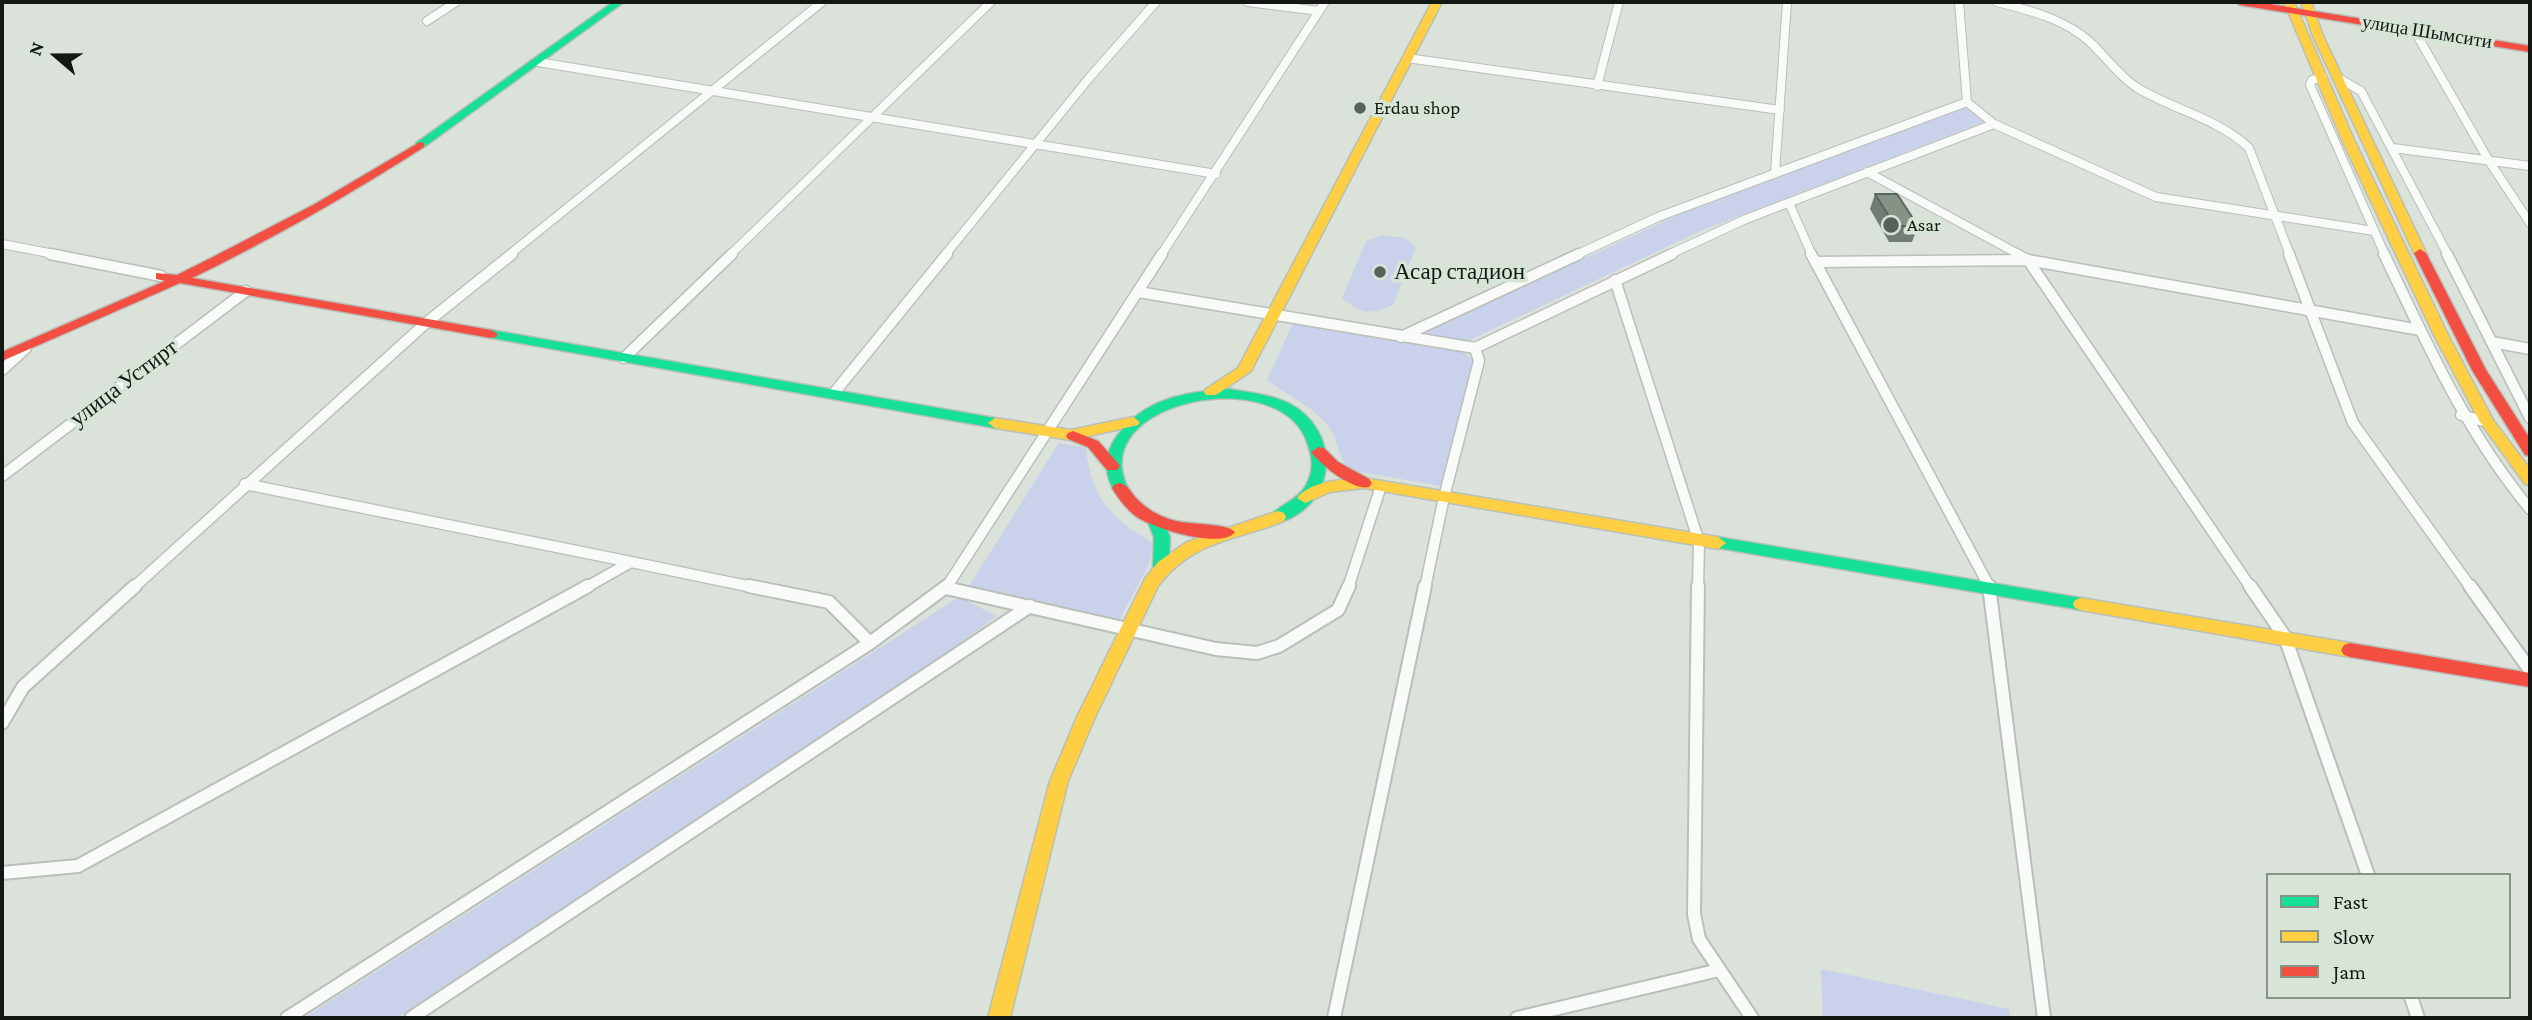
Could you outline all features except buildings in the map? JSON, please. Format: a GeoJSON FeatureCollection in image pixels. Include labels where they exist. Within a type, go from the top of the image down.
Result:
{"type":"FeatureCollection","features":[{"type":"Feature","properties":{"kind":"main road"},"geometry":{"type":"LineString","coordinates":[[2,346],[160,276],[369,162],[477,92],[600,2]]}},
{"type":"Feature","properties":{"kind":"main road"},"geometry":{"type":"LineString","coordinates":[[2,357],[180,278],[288,223],[387,167],[476,108],[619,2]]}},
{"type":"Feature","properties":{"kind":"main road"},"geometry":{"type":"LineString","coordinates":[[1209,393],[1244,371],[1437,2]]}},
{"type":"Feature","properties":{"kind":"main road","name":"улица Шымсити"},"geometry":{"type":"LineString","coordinates":[[2240,2],[2308,7],[2414,30],[2530,49]]}},
{"type":"Feature","properties":{"kind":"main road"},"geometry":{"type":"LineString","coordinates":[[2290,6],[2399,248],[2487,422],[2530,480]]}},
{"type":"Feature","properties":{"kind":"main road"},"geometry":{"type":"LineString","coordinates":[[2308,7],[2367,144],[2463,340],[2510,424],[2530,451]]}},
{"type":"Feature","properties":{"kind":"main road"},"geometry":{"type":"LineString","coordinates":[[160,276],[1071,435],[1093,444],[1112,466]]}},
{"type":"Feature","properties":{"kind":"main road"},"geometry":{"type":"LineString","coordinates":[[1244,371],[1251,385],[1304,424],[1314,437],[1320,467],[1315,483],[1305,498]]}},
{"type":"Feature","properties":{"kind":"main road"},"geometry":{"type":"LineString","coordinates":[[1071,435],[1133,422],[1167,402],[1209,393],[1231,393],[1272,403]]}},
{"type":"Feature","properties":{"kind":"main road"},"geometry":{"type":"LineString","coordinates":[[1133,422],[1118,443],[1112,466],[1115,482],[1124,496],[1137,510],[1155,520],[1200,532],[1227,532]]}},
{"type":"Feature","properties":{"kind":"main road"},"geometry":{"type":"LineString","coordinates":[[1319,452],[1332,466],[1364,483]]}},
{"type":"Feature","properties":{"kind":"main road"},"geometry":{"type":"LineString","coordinates":[[999,1018],[1058,782],[1128,630],[1161,567],[1191,544],[1271,521],[1327,487],[1364,483],[2530,680]]}},
{"type":"Feature","properties":{"kind":"main road"},"geometry":{"type":"LineString","coordinates":[[1155,520],[1162,537],[1161,567]]}},
{"type":"Feature","properties":{"kind":"street"},"geometry":{"type":"LineString","coordinates":[[427,21],[456,2]]}},
{"type":"Feature","properties":{"kind":"street"},"geometry":{"type":"LineString","coordinates":[[2,723],[23,687],[426,323],[822,2]]}},
{"type":"Feature","properties":{"kind":"street"},"geometry":{"type":"LineString","coordinates":[[624,358],[992,2]]}},
{"type":"Feature","properties":{"kind":"street"},"geometry":{"type":"LineString","coordinates":[[834,393],[1036,144],[1156,2]]}},
{"type":"Feature","properties":{"kind":"street"},"geometry":{"type":"LineString","coordinates":[[1248,2],[1319,11]]}},
{"type":"Feature","properties":{"kind":"street"},"geometry":{"type":"LineString","coordinates":[[287,1018],[870,643],[946,588],[1325,2]]}},
{"type":"Feature","properties":{"kind":"street"},"geometry":{"type":"LineString","coordinates":[[1597,86],[1619,2]]}},
{"type":"Feature","properties":{"kind":"street"},"geometry":{"type":"LineString","coordinates":[[1775,173],[1787,2]]}},
{"type":"Feature","properties":{"kind":"street"},"geometry":{"type":"LineString","coordinates":[[1959,2],[1967,102],[1994,124],[2156,197],[2374,231]]}},
{"type":"Feature","properties":{"kind":"street"},"geometry":{"type":"LineString","coordinates":[[1997,2],[2032,11],[2067,26],[2089,41],[2109,64],[2134,85],[2239,136],[2249,148],[2308,310],[2353,422],[2530,670]]}},
{"type":"Feature","properties":{"kind":"street"},"geometry":{"type":"LineString","coordinates":[[2414,30],[2489,161],[2530,223]]}},
{"type":"Feature","properties":{"kind":"street"},"geometry":{"type":"LineString","coordinates":[[1408,58],[1780,110]]}},
{"type":"Feature","properties":{"kind":"street"},"geometry":{"type":"LineString","coordinates":[[538,62],[1216,174]]}},
{"type":"Feature","properties":{"kind":"street"},"geometry":{"type":"LineString","coordinates":[[2323,77],[2312,80],[2310,85],[2420,330],[2474,438],[2530,509]]}},
{"type":"Feature","properties":{"kind":"street"},"geometry":{"type":"LineString","coordinates":[[2340,79],[2361,91],[2393,148],[2530,418]]}},
{"type":"Feature","properties":{"kind":"street"},"geometry":{"type":"LineString","coordinates":[[1400,337],[1658,217],[1967,102]]}},
{"type":"Feature","properties":{"kind":"street"},"geometry":{"type":"LineString","coordinates":[[1138,292],[1475,348],[1615,280],[1788,203],[1994,124]]}},
{"type":"Feature","properties":{"kind":"street"},"geometry":{"type":"LineString","coordinates":[[2393,148],[2530,166]]}},
{"type":"Feature","properties":{"kind":"street"},"geometry":{"type":"LineString","coordinates":[[1867,172],[2028,260],[2285,637],[2367,873]]}},
{"type":"Feature","properties":{"kind":"street"},"geometry":{"type":"LineString","coordinates":[[1788,203],[1815,262],[1991,590],[2044,1018]]}},
{"type":"Feature","properties":{"kind":"street"},"geometry":{"type":"LineString","coordinates":[[2,244],[160,276]]}},
{"type":"Feature","properties":{"kind":"street"},"geometry":{"type":"LineString","coordinates":[[1815,262],[2028,260],[2420,330]]}},
{"type":"Feature","properties":{"kind":"street"},"geometry":{"type":"LineString","coordinates":[[1615,280],[1699,541],[1694,914],[1699,939],[1752,1018]]}},
{"type":"Feature","properties":{"kind":"street","name":"улица Устирт"},"geometry":{"type":"LineString","coordinates":[[2,476],[246,291]]}},
{"type":"Feature","properties":{"kind":"street"},"geometry":{"type":"LineString","coordinates":[[2492,342],[2530,349]]}},
{"type":"Feature","properties":{"kind":"street"},"geometry":{"type":"LineString","coordinates":[[2,370],[28,346]]}},
{"type":"Feature","properties":{"kind":"street"},"geometry":{"type":"LineString","coordinates":[[1334,1018],[1444,497],[1479,361],[1475,348]]}},
{"type":"Feature","properties":{"kind":"street"},"geometry":{"type":"LineString","coordinates":[[2461,415],[2487,422]]}},
{"type":"Feature","properties":{"kind":"street"},"geometry":{"type":"LineString","coordinates":[[245,484],[829,602],[870,643]]}},
{"type":"Feature","properties":{"kind":"street"},"geometry":{"type":"LineString","coordinates":[[946,588],[1216,649],[1257,653],[1279,646],[1338,610],[1350,583],[1381,486]]}},
{"type":"Feature","properties":{"kind":"street"},"geometry":{"type":"LineString","coordinates":[[2,873],[78,866],[631,562]]}},
{"type":"Feature","properties":{"kind":"street"},"geometry":{"type":"LineString","coordinates":[[411,1018],[1030,606]]}},
{"type":"Feature","properties":{"kind":"street"},"geometry":{"type":"LineString","coordinates":[[1517,1018],[1719,970]]}},
{"type":"Feature","properties":{"kind":"street"},"geometry":{"type":"LineString","coordinates":[[2412,999],[2418,1018]]}},
{"type":"Feature","properties":{"kind":"shaded area"},"geometry":{"type":"Polygon","coordinates":[[[1968,107],[1984,122],[1698,232],[1466,342],[1419,335],[1680,214],[1959,108],[1968,107]]]}},
{"type":"Feature","properties":{"kind":"shaded area","name":"Асар стадион"},"geometry":{"type":"Polygon","coordinates":[[[1382,235],[1405,238],[1416,247],[1393,305],[1372,311],[1361,310],[1342,298],[1366,241],[1382,235]]]}},
{"type":"Feature","properties":{"kind":"shaded area"},"geometry":{"type":"Polygon","coordinates":[[[1300,323],[1463,352],[1474,361],[1441,486],[1349,470],[1333,434],[1324,421],[1267,380],[1292,325],[1300,323]]]}},
{"type":"Feature","properties":{"kind":"shaded area"},"geometry":{"type":"Polygon","coordinates":[[[1059,443],[1086,448],[1098,494],[1126,525],[1154,544],[1148,566],[1120,619],[969,586],[1059,443]]]}},
{"type":"Feature","properties":{"kind":"shaded area"},"geometry":{"type":"Polygon","coordinates":[[[959,597],[997,616],[944,655],[397,1018],[304,1018],[959,597]]]}},
{"type":"Feature","properties":{"kind":"shaded area"},"geometry":{"type":"Polygon","coordinates":[[[1821,969],[2009,1009],[2010,1018],[1823,1018],[1821,969]]]}},
{"type":"Feature","properties":{"kind":"traffic: fast"},"geometry":{"type":"LineString","coordinates":[[420,145],[619,2]]}},
{"type":"Feature","properties":{"kind":"traffic: fast"},"geometry":{"type":"LineString","coordinates":[[491,334],[995,423]]}},
{"type":"Feature","properties":{"kind":"traffic: fast"},"geometry":{"type":"LineString","coordinates":[[1120,488],[1114,468],[1117,447],[1134,423],[1161,406],[1194,396],[1229,394],[1263,399],[1291,412],[1312,432],[1320,461],[1317,480],[1308,495],[1294,508],[1278,517]]}},
{"type":"Feature","properties":{"kind":"traffic: fast"},"geometry":{"type":"LineString","coordinates":[[1155,520],[1162,537],[1161,567]]}},
{"type":"Feature","properties":{"kind":"traffic: fast"},"geometry":{"type":"LineString","coordinates":[[1718,543],[2081,604]]}},
{"type":"Feature","properties":{"kind":"traffic: slow"},"geometry":{"type":"LineString","coordinates":[[1211,392],[1244,371],[1437,2]]}},
{"type":"Feature","properties":{"kind":"traffic: slow"},"geometry":{"type":"LineString","coordinates":[[2289,2],[2349,142],[2442,337],[2487,422],[2530,480]]}},
{"type":"Feature","properties":{"kind":"traffic: slow"},"geometry":{"type":"LineString","coordinates":[[2306,2],[2318,36],[2420,253]]}},
{"type":"Feature","properties":{"kind":"traffic: slow"},"geometry":{"type":"LineString","coordinates":[[995,423],[1071,435],[1133,422]]}},
{"type":"Feature","properties":{"kind":"traffic: slow"},"geometry":{"type":"LineString","coordinates":[[1305,498],[1327,487],[1364,483],[1718,543]]}},
{"type":"Feature","properties":{"kind":"traffic: slow"},"geometry":{"type":"LineString","coordinates":[[999,1018],[1059,781],[1086,717],[1151,583],[1177,554],[1192,546],[1278,517]]}},
{"type":"Feature","properties":{"kind":"traffic: slow"},"geometry":{"type":"LineString","coordinates":[[2081,604],[2350,650]]}},
{"type":"Feature","properties":{"kind":"traffic: jam"},"geometry":{"type":"LineString","coordinates":[[2240,2],[2530,49]]}},
{"type":"Feature","properties":{"kind":"traffic: jam"},"geometry":{"type":"LineString","coordinates":[[2,357],[110,311],[216,261],[320,206],[420,145]]}},
{"type":"Feature","properties":{"kind":"traffic: jam"},"geometry":{"type":"LineString","coordinates":[[2420,253],[2479,370],[2530,451]]}},
{"type":"Feature","properties":{"kind":"traffic: jam"},"geometry":{"type":"LineString","coordinates":[[161,276],[491,334]]}},
{"type":"Feature","properties":{"kind":"traffic: jam"},"geometry":{"type":"LineString","coordinates":[[1073,436],[1093,444],[1112,466]]}},
{"type":"Feature","properties":{"kind":"traffic: jam"},"geometry":{"type":"LineString","coordinates":[[1319,452],[1333,466],[1364,483]]}},
{"type":"Feature","properties":{"kind":"traffic: jam"},"geometry":{"type":"LineString","coordinates":[[1120,488],[1140,511],[1167,525],[1196,531],[1227,532]]}},
{"type":"Feature","properties":{"kind":"traffic: jam"},"geometry":{"type":"LineString","coordinates":[[2350,650],[2530,680]]}},
{"type":"Feature","properties":{"kind":"place","name":"Erdau shop"},"geometry":{"type":"Point","coordinates":[1360,108]}},
{"type":"Feature","properties":{"kind":"place","name":"Asar"},"geometry":{"type":"Point","coordinates":[1891,225]}},
{"type":"Feature","properties":{"kind":"place","name":"Асар стадион"},"geometry":{"type":"Point","coordinates":[1380,272]}}]}
